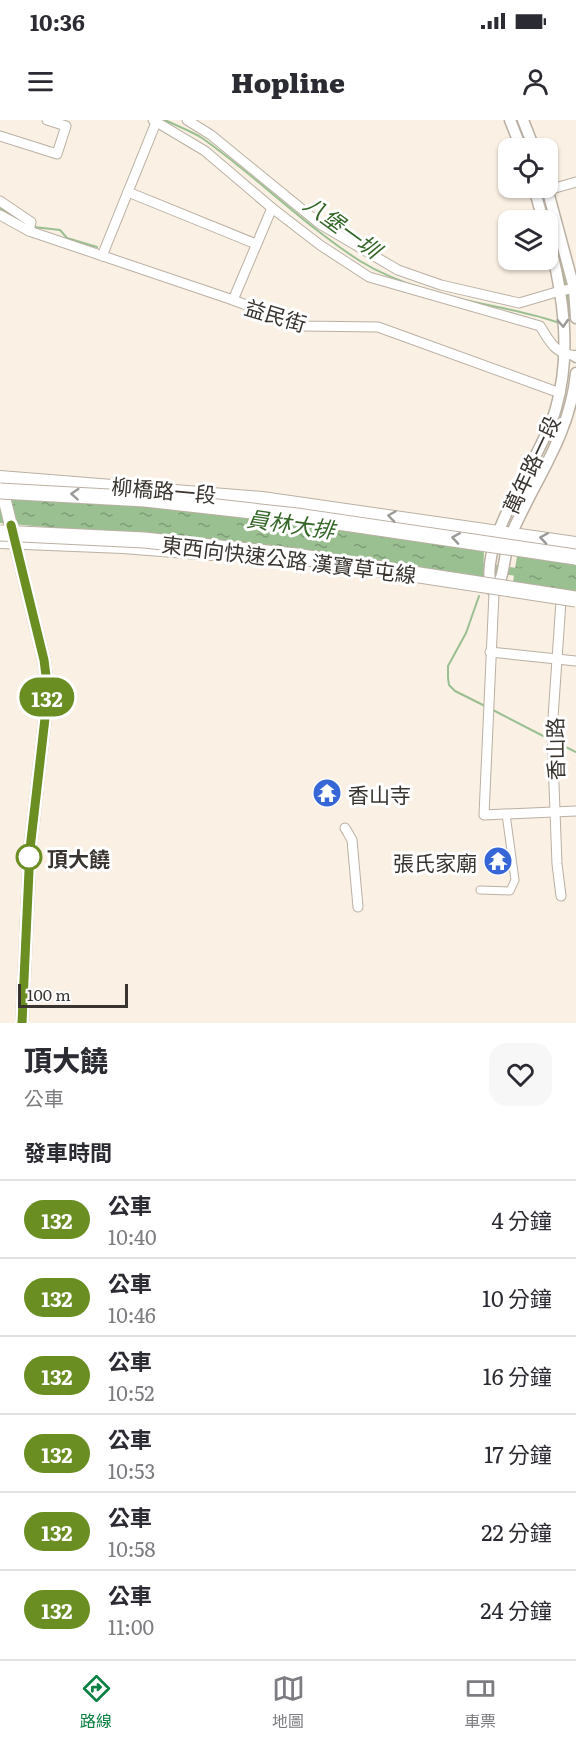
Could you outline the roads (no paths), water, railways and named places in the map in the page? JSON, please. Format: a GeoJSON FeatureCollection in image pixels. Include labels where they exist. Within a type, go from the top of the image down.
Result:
{"type":"FeatureCollection","features":[{"type":"Feature","properties":{"kind":"highway","name":"東西向快速公路 漢寶草屯線"},"geometry":{"type":"LineString","coordinates":[[1,489],[145,499],[286,515],[390,528],[576,557]]}},
{"type":"Feature","properties":{"kind":"highway","name":"東西向快速公路 漢寶草屯線"},"geometry":{"type":"LineString","coordinates":[[5,529],[144,540],[284,555],[568,600]]}},
{"type":"Feature","properties":{"kind":"main road","name":"柳橋路一段"},"geometry":{"type":"LineString","coordinates":[[0,477],[262,498],[498,530],[576,543]]}},
{"type":"Feature","properties":{"kind":"main road"},"geometry":{"type":"LineString","coordinates":[[1,489],[5,529],[15,542],[44,660],[48,692],[30,849],[22,1023]]}},
{"type":"Feature","properties":{"kind":"main road"},"geometry":{"type":"LineString","coordinates":[[0,542],[123,547],[295,562],[374,573],[495,585],[568,600],[576,604]]}},
{"type":"Feature","properties":{"kind":"street"},"geometry":{"type":"LineString","coordinates":[[0,136],[57,154],[66,126],[47,120]]}},
{"type":"Feature","properties":{"kind":"street"},"geometry":{"type":"LineString","coordinates":[[102,255],[155,120],[204,151],[320,245],[369,277],[540,326],[555,349],[564,350],[576,356]]}},
{"type":"Feature","properties":{"kind":"street"},"geometry":{"type":"LineString","coordinates":[[187,120],[211,135],[320,224],[398,270],[441,285],[519,303],[575,292]]}},
{"type":"Feature","properties":{"kind":"street"},"geometry":{"type":"LineString","coordinates":[[510,120],[517,138]]}},
{"type":"Feature","properties":{"kind":"street"},"geometry":{"type":"LineString","coordinates":[[523,120],[530,138]]}},
{"type":"Feature","properties":{"kind":"street"},"geometry":{"type":"LineString","coordinates":[[558,186],[576,182]]}},
{"type":"Feature","properties":{"kind":"street"},"geometry":{"type":"LineString","coordinates":[[128,192],[256,244]]}},
{"type":"Feature","properties":{"kind":"street"},"geometry":{"type":"LineString","coordinates":[[550,198],[575,292],[576,318]]}},
{"type":"Feature","properties":{"kind":"street"},"geometry":{"type":"LineString","coordinates":[[0,201],[30,227]]}},
{"type":"Feature","properties":{"kind":"street"},"geometry":{"type":"LineString","coordinates":[[233,300],[272,208]]}},
{"type":"Feature","properties":{"kind":"street"},"geometry":{"type":"LineString","coordinates":[[0,215],[30,227]]}},
{"type":"Feature","properties":{"kind":"street","name":"益民街"},"geometry":{"type":"LineString","coordinates":[[30,227],[302,326],[378,327],[560,393]]}},
{"type":"Feature","properties":{"kind":"street","name":"萬年路一段"},"geometry":{"type":"LineString","coordinates":[[495,585],[493,548],[498,530],[543,443],[560,393],[564,350],[561,295],[555,270]]}},
{"type":"Feature","properties":{"kind":"street","name":"萬年路一段"},"geometry":{"type":"LineString","coordinates":[[495,585],[512,533],[560,438],[570,409],[576,373]]}},
{"type":"Feature","properties":{"kind":"street"},"geometry":{"type":"LineString","coordinates":[[495,585],[484,815],[576,811]]}},
{"type":"Feature","properties":{"kind":"street","name":"香山路"},"geometry":{"type":"LineString","coordinates":[[561,896],[552,732],[557,659],[568,600]]}},
{"type":"Feature","properties":{"kind":"street"},"geometry":{"type":"LineString","coordinates":[[490,652],[576,661]]}},
{"type":"Feature","properties":{"kind":"street"},"geometry":{"type":"LineString","coordinates":[[480,890],[510,891],[515,880],[506,814]]}},
{"type":"Feature","properties":{"kind":"street"},"geometry":{"type":"LineString","coordinates":[[345,828],[351,840],[358,907]]}},
{"type":"Feature","properties":{"kind":"water"},"geometry":{"type":"Polygon","coordinates":[[[0,495],[233,514],[484,549],[483,579],[291,549],[0,523],[0,495]]]}},
{"type":"Feature","properties":{"kind":"water"},"geometry":{"type":"Polygon","coordinates":[[[517,556],[576,565],[576,591],[513,582],[517,556]]]}},
{"type":"Feature","properties":{"kind":"waterway","name":"八堡一圳"},"geometry":{"type":"LineString","coordinates":[[165,120],[202,138],[319,232],[375,269],[391,277],[459,299],[535,315],[559,323]]}},
{"type":"Feature","properties":{"kind":"waterway"},"geometry":{"type":"LineString","coordinates":[[517,123],[522,138]]}},
{"type":"Feature","properties":{"kind":"waterway"},"geometry":{"type":"LineString","coordinates":[[542,198],[566,286]]}},
{"type":"Feature","properties":{"kind":"waterway"},"geometry":{"type":"LineString","coordinates":[[0,208],[23,223]]}},
{"type":"Feature","properties":{"kind":"waterway"},"geometry":{"type":"LineString","coordinates":[[34,227],[60,230],[67,238],[97,247]]}},
{"type":"Feature","properties":{"kind":"waterway"},"geometry":{"type":"LineString","coordinates":[[567,292],[570,316]]}},
{"type":"Feature","properties":{"kind":"waterway","name":"員林大排"},"geometry":{"type":"LineString","coordinates":[[473,566],[524,573]]}},
{"type":"Feature","properties":{"kind":"waterway"},"geometry":{"type":"LineString","coordinates":[[479,596],[466,633],[448,666],[448,678],[449,685],[455,691],[485,706]]}},
{"type":"Feature","properties":{"kind":"waterway"},"geometry":{"type":"LineString","coordinates":[[493,710],[549,739]]}},
{"type":"Feature","properties":{"kind":"waterway"},"geometry":{"type":"LineString","coordinates":[[554,741],[576,752]]}},
{"type":"Feature","properties":{"kind":"place","name":"香山寺"},"geometry":{"type":"Point","coordinates":[327,793]}},
{"type":"Feature","properties":{"kind":"place","name":"頂大饒"},"geometry":{"type":"Point","coordinates":[29,857]}},
{"type":"Feature","properties":{"kind":"place","name":"張氏家廟"},"geometry":{"type":"Point","coordinates":[498,861]}}]}
